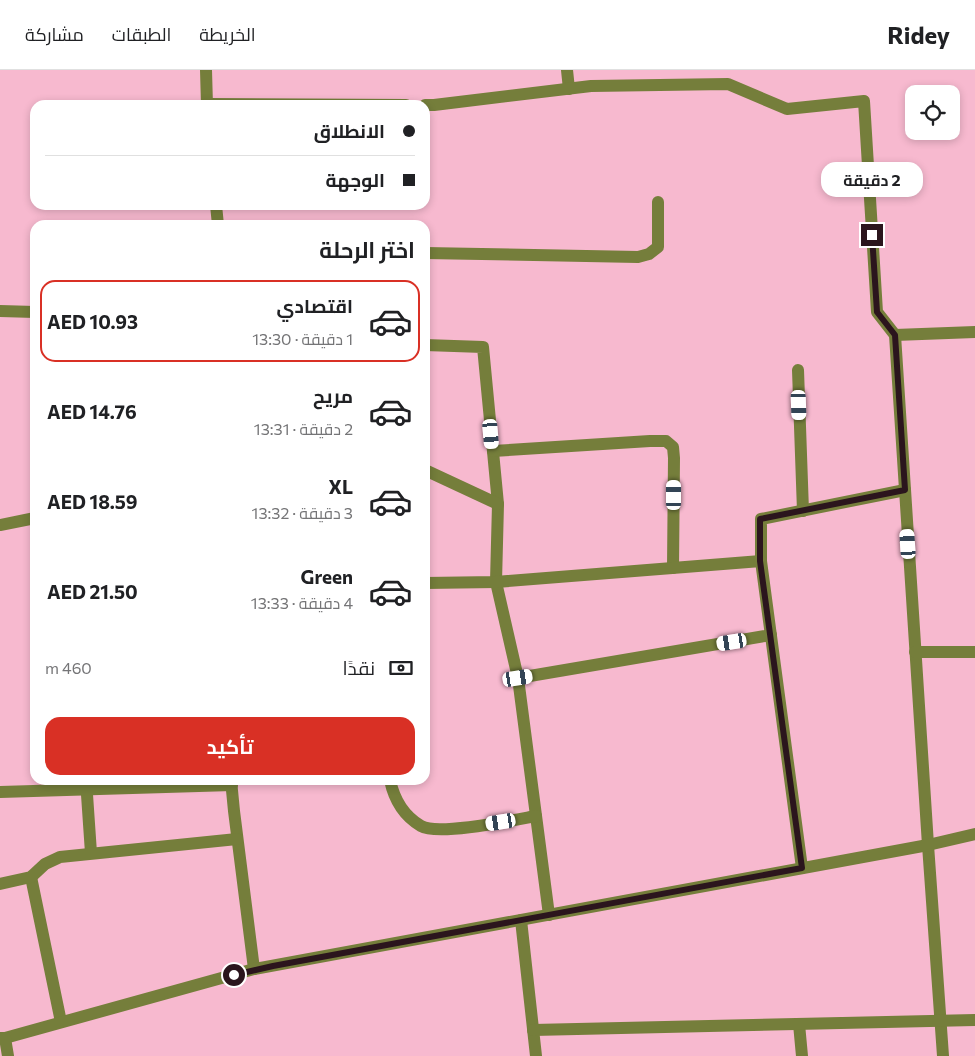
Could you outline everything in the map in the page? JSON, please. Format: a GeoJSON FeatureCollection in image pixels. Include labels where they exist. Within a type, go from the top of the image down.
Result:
{"type":"FeatureCollection","features":[{"type":"Feature","properties":{"kind":"street"},"geometry":{"type":"LineString","coordinates":[[206,70],[207,100]]}},
{"type":"Feature","properties":{"kind":"street"},"geometry":{"type":"LineString","coordinates":[[567,70],[569,89]]}},
{"type":"Feature","properties":{"kind":"street"},"geometry":{"type":"LineString","coordinates":[[430,105],[591,86],[728,84],[787,109],[864,101],[877,312],[895,335],[943,1056]]}},
{"type":"Feature","properties":{"kind":"street"},"geometry":{"type":"LineString","coordinates":[[430,253],[638,257],[649,254],[658,247],[658,202]]}},
{"type":"Feature","properties":{"kind":"street"},"geometry":{"type":"LineString","coordinates":[[0,312],[30,312]]}},
{"type":"Feature","properties":{"kind":"street"},"geometry":{"type":"LineString","coordinates":[[895,335],[975,332]]}},
{"type":"Feature","properties":{"kind":"street"},"geometry":{"type":"LineString","coordinates":[[430,345],[483,347],[498,504],[496,582],[518,678],[549,915]]}},
{"type":"Feature","properties":{"kind":"street"},"geometry":{"type":"LineString","coordinates":[[798,370],[803,511]]}},
{"type":"Feature","properties":{"kind":"street"},"geometry":{"type":"LineString","coordinates":[[493,452],[666,441],[673,447],[674,458],[673,568]]}},
{"type":"Feature","properties":{"kind":"street"},"geometry":{"type":"LineString","coordinates":[[430,472],[498,504]]}},
{"type":"Feature","properties":{"kind":"street"},"geometry":{"type":"LineString","coordinates":[[802,868],[760,561],[760,519],[905,490]]}},
{"type":"Feature","properties":{"kind":"street"},"geometry":{"type":"LineString","coordinates":[[0,525],[30,519]]}},
{"type":"Feature","properties":{"kind":"street"},"geometry":{"type":"LineString","coordinates":[[430,582],[496,582],[760,561]]}},
{"type":"Feature","properties":{"kind":"street"},"geometry":{"type":"LineString","coordinates":[[518,678],[771,635]]}},
{"type":"Feature","properties":{"kind":"street"},"geometry":{"type":"LineString","coordinates":[[915,652],[975,652]]}},
{"type":"Feature","properties":{"kind":"street"},"geometry":{"type":"LineString","coordinates":[[0,792],[86,785],[91,853]]}},
{"type":"Feature","properties":{"kind":"street"},"geometry":{"type":"LineString","coordinates":[[231,785],[254,970]]}},
{"type":"Feature","properties":{"kind":"street"},"geometry":{"type":"LineString","coordinates":[[391,785],[392,792],[403,811],[423,827],[449,830],[536,816]]}},
{"type":"Feature","properties":{"kind":"street"},"geometry":{"type":"LineString","coordinates":[[8,1056],[2,1038],[254,970],[928,845],[975,834]]}},
{"type":"Feature","properties":{"kind":"street"},"geometry":{"type":"LineString","coordinates":[[0,884],[32,877],[45,864],[60,857],[237,838]]}},
{"type":"Feature","properties":{"kind":"street"},"geometry":{"type":"LineString","coordinates":[[32,877],[62,1022]]}},
{"type":"Feature","properties":{"kind":"street"},"geometry":{"type":"LineString","coordinates":[[521,920],[536,1056]]}},
{"type":"Feature","properties":{"kind":"street"},"geometry":{"type":"LineString","coordinates":[[533,1030],[975,1020]]}},
{"type":"Feature","properties":{"kind":"street"},"geometry":{"type":"LineString","coordinates":[[799,1024],[802,1056]]}},
{"type":"Feature","properties":{"kind":"route"},"geometry":{"type":"LineString","coordinates":[[234,975],[273,966],[802,868],[760,561],[760,519],[905,490],[895,335],[877,312],[872,235]]}}]}
